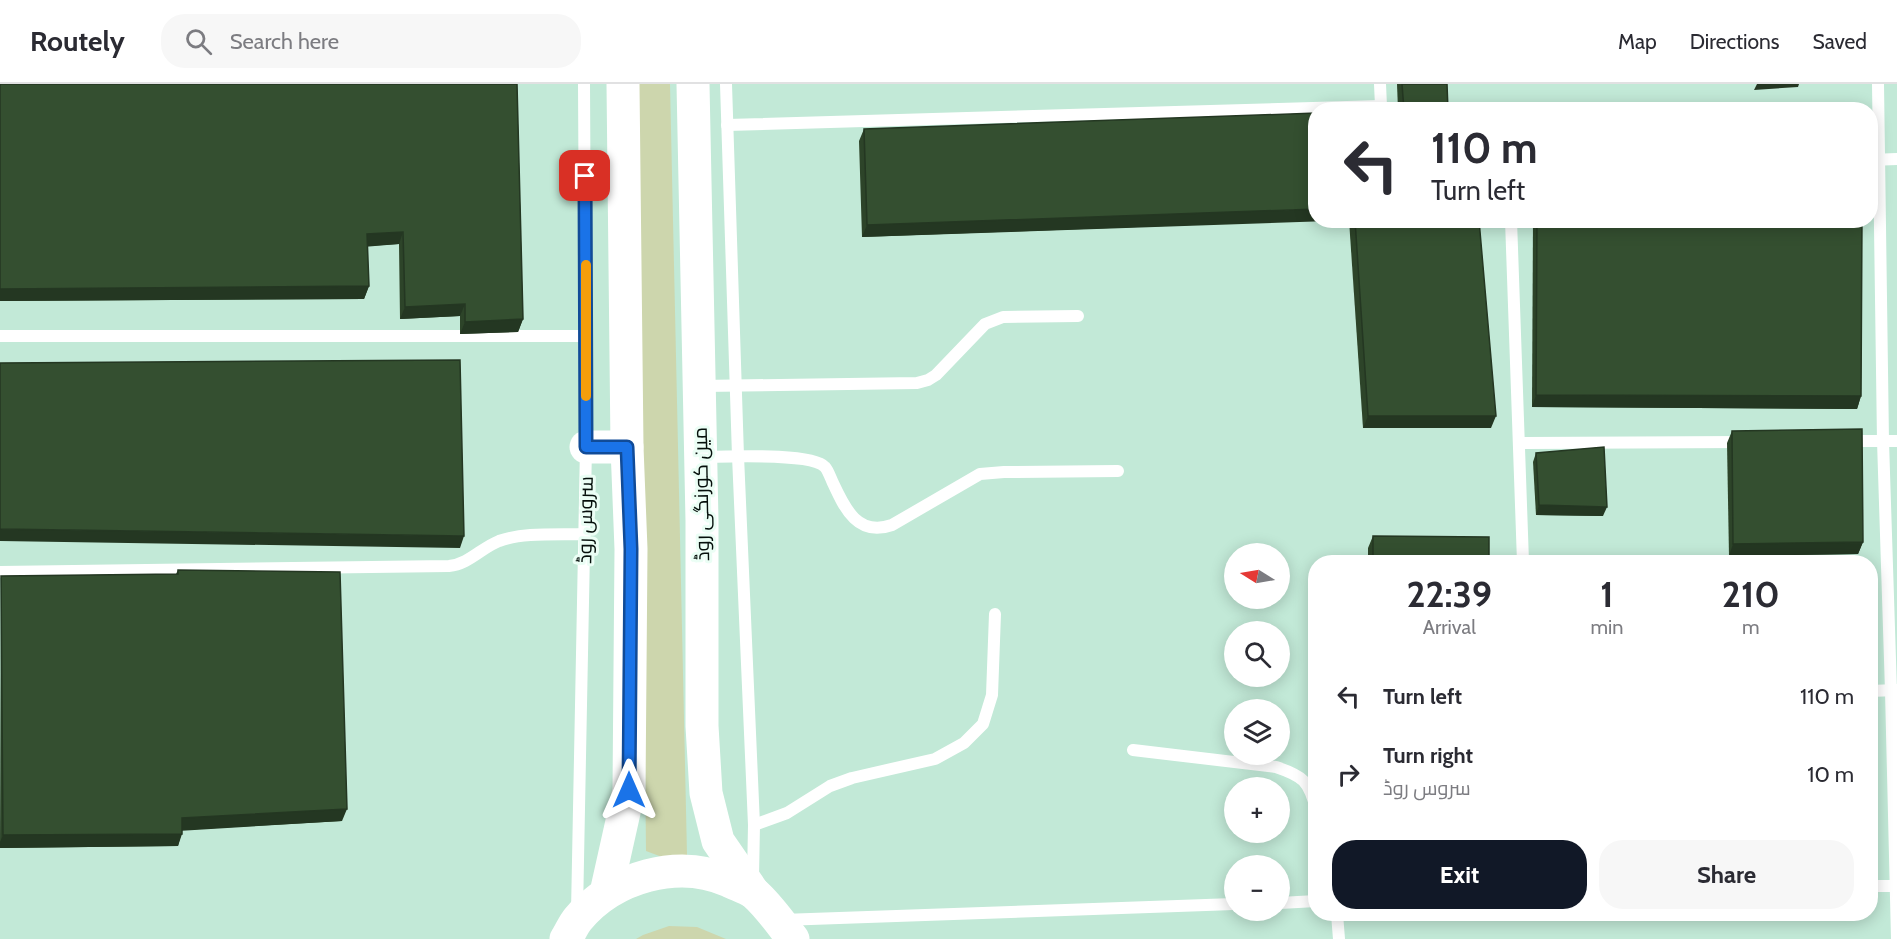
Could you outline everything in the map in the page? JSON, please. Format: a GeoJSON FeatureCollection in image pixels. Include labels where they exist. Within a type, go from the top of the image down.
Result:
{"type":"FeatureCollection","features":[{"type":"Feature","properties":{"kind":"main road"},"geometry":{"type":"LineString","coordinates":[[606,893],[629,790],[631,549],[627,447],[623,84]]}},
{"type":"Feature","properties":{"kind":"main road","name":"مین کورنگی روڈ"},"geometry":{"type":"LineString","coordinates":[[693,84],[701,457],[702,726],[706,793],[718,841],[753,892],[785,930]]}},
{"type":"Feature","properties":{"kind":"main road"},"geometry":{"type":"LineString","coordinates":[[586,447],[627,447]]}},
{"type":"Feature","properties":{"kind":"main road"},"geometry":{"type":"LineString","coordinates":[[572,929],[606,893],[641,876],[679,870],[717,876],[753,892]]}},
{"type":"Feature","properties":{"kind":"lane","name":"سروس روڈ"},"geometry":{"type":"LineString","coordinates":[[572,929],[585,534],[584,84]]}},
{"type":"Feature","properties":{"kind":"lane"},"geometry":{"type":"LineString","coordinates":[[726,84],[753,825],[753,892]]}},
{"type":"Feature","properties":{"kind":"lane"},"geometry":{"type":"LineString","coordinates":[[1380,84],[1381,102]]}},
{"type":"Feature","properties":{"kind":"lane"},"geometry":{"type":"LineString","coordinates":[[1877,102],[1878,84]]}},
{"type":"Feature","properties":{"kind":"lane"},"geometry":{"type":"LineString","coordinates":[[727,125],[1308,110]]}},
{"type":"Feature","properties":{"kind":"lane"},"geometry":{"type":"LineString","coordinates":[[1878,160],[1897,159]]}},
{"type":"Feature","properties":{"kind":"lane"},"geometry":{"type":"LineString","coordinates":[[1511,228],[1523,555]]}},
{"type":"Feature","properties":{"kind":"lane"},"geometry":{"type":"LineString","coordinates":[[1877,228],[1894,691],[1897,939]]}},
{"type":"Feature","properties":{"kind":"lane"},"geometry":{"type":"LineString","coordinates":[[699,386],[928,380],[936,375],[985,324],[993,320],[1003,317],[1078,316]]}},
{"type":"Feature","properties":{"kind":"lane"},"geometry":{"type":"LineString","coordinates":[[0,336],[586,336]]}},
{"type":"Feature","properties":{"kind":"lane"},"geometry":{"type":"LineString","coordinates":[[1836,441],[1897,441]]}},
{"type":"Feature","properties":{"kind":"lane"},"geometry":{"type":"LineString","coordinates":[[1519,443],[1754,442]]}},
{"type":"Feature","properties":{"kind":"lane"},"geometry":{"type":"LineString","coordinates":[[701,457],[802,458],[825,466],[851,517],[871,528],[882,529],[980,474],[1118,471]]}},
{"type":"Feature","properties":{"kind":"lane"},"geometry":{"type":"LineString","coordinates":[[0,572],[449,566],[459,565],[499,541],[518,537],[585,534]]}},
{"type":"Feature","properties":{"kind":"lane"},"geometry":{"type":"LineString","coordinates":[[753,825],[787,813],[831,786],[852,778],[935,759],[964,743],[983,724],[992,695],[995,614]]}},
{"type":"Feature","properties":{"kind":"lane"},"geometry":{"type":"LineString","coordinates":[[1878,691],[1894,691]]}},
{"type":"Feature","properties":{"kind":"lane"},"geometry":{"type":"LineString","coordinates":[[1133,750],[1276,767],[1296,774],[1308,787]]}},
{"type":"Feature","properties":{"kind":"lane"},"geometry":{"type":"LineString","coordinates":[[1878,886],[1896,886]]}},
{"type":"Feature","properties":{"kind":"lane"},"geometry":{"type":"LineString","coordinates":[[1290,902],[1308,901]]}},
{"type":"Feature","properties":{"kind":"lane"},"geometry":{"type":"LineString","coordinates":[[785,930],[1224,905]]}},
{"type":"Feature","properties":{"kind":"lane"},"geometry":{"type":"LineString","coordinates":[[1338,921],[1339,939]]}},
{"type":"Feature","properties":{"kind":"shaded area"},"geometry":{"type":"Polygon","coordinates":[[[0,84],[1897,84],[1897,939],[0,939],[0,84]]]}},
{"type":"Feature","properties":{"kind":"shaded area"},"geometry":{"type":"Polygon","coordinates":[[[638,84],[670,84],[687,855],[662,857],[646,851],[638,84]]]}},
{"type":"Feature","properties":{"kind":"shaded area"},"geometry":{"type":"Polygon","coordinates":[[[669,926],[697,927],[726,939],[636,939],[669,926]]]}},
{"type":"Feature","properties":{"kind":"building"},"geometry":{"type":"Polygon","coordinates":[[[0,84],[517,84],[523,319],[465,322],[465,304],[405,307],[403,232],[367,234],[369,286],[0,289],[0,84]]]}},
{"type":"Feature","properties":{"kind":"building"},"geometry":{"type":"Polygon","coordinates":[[[1402,84],[1447,84],[1448,102],[1403,102],[1402,84]]]}},
{"type":"Feature","properties":{"kind":"building"},"geometry":{"type":"Polygon","coordinates":[[[1308,113],[1308,209],[867,225],[864,129],[1308,113]]]}},
{"type":"Feature","properties":{"kind":"building"},"geometry":{"type":"Polygon","coordinates":[[[1356,228],[1480,228],[1496,416],[1368,416],[1356,228]]]}},
{"type":"Feature","properties":{"kind":"building"},"geometry":{"type":"Polygon","coordinates":[[[1537,228],[1862,228],[1861,396],[1536,395],[1537,228]]]}},
{"type":"Feature","properties":{"kind":"building"},"geometry":{"type":"Polygon","coordinates":[[[460,360],[464,536],[0,529],[0,363],[460,360]]]}},
{"type":"Feature","properties":{"kind":"building"},"geometry":{"type":"Polygon","coordinates":[[[1862,429],[1863,542],[1733,544],[1732,431],[1862,429]]]}},
{"type":"Feature","properties":{"kind":"building"},"geometry":{"type":"Polygon","coordinates":[[[1604,447],[1607,507],[1539,505],[1536,453],[1604,447]]]}},
{"type":"Feature","properties":{"kind":"building"},"geometry":{"type":"Polygon","coordinates":[[[1373,536],[1489,537],[1489,555],[1373,555],[1373,536]]]}},
{"type":"Feature","properties":{"kind":"building"},"geometry":{"type":"Polygon","coordinates":[[[178,570],[340,572],[347,809],[182,818],[182,834],[3,835],[1,576],[178,574],[178,570]]]}},
{"type":"Feature","properties":{"kind":"slow traffic"},"geometry":{"type":"LineString","coordinates":[[586,265],[586,396]]}},
{"type":"Feature","properties":{"kind":"route"},"geometry":{"type":"LineString","coordinates":[[585,176],[586,447],[627,447],[631,549],[629,790]]}}]}
